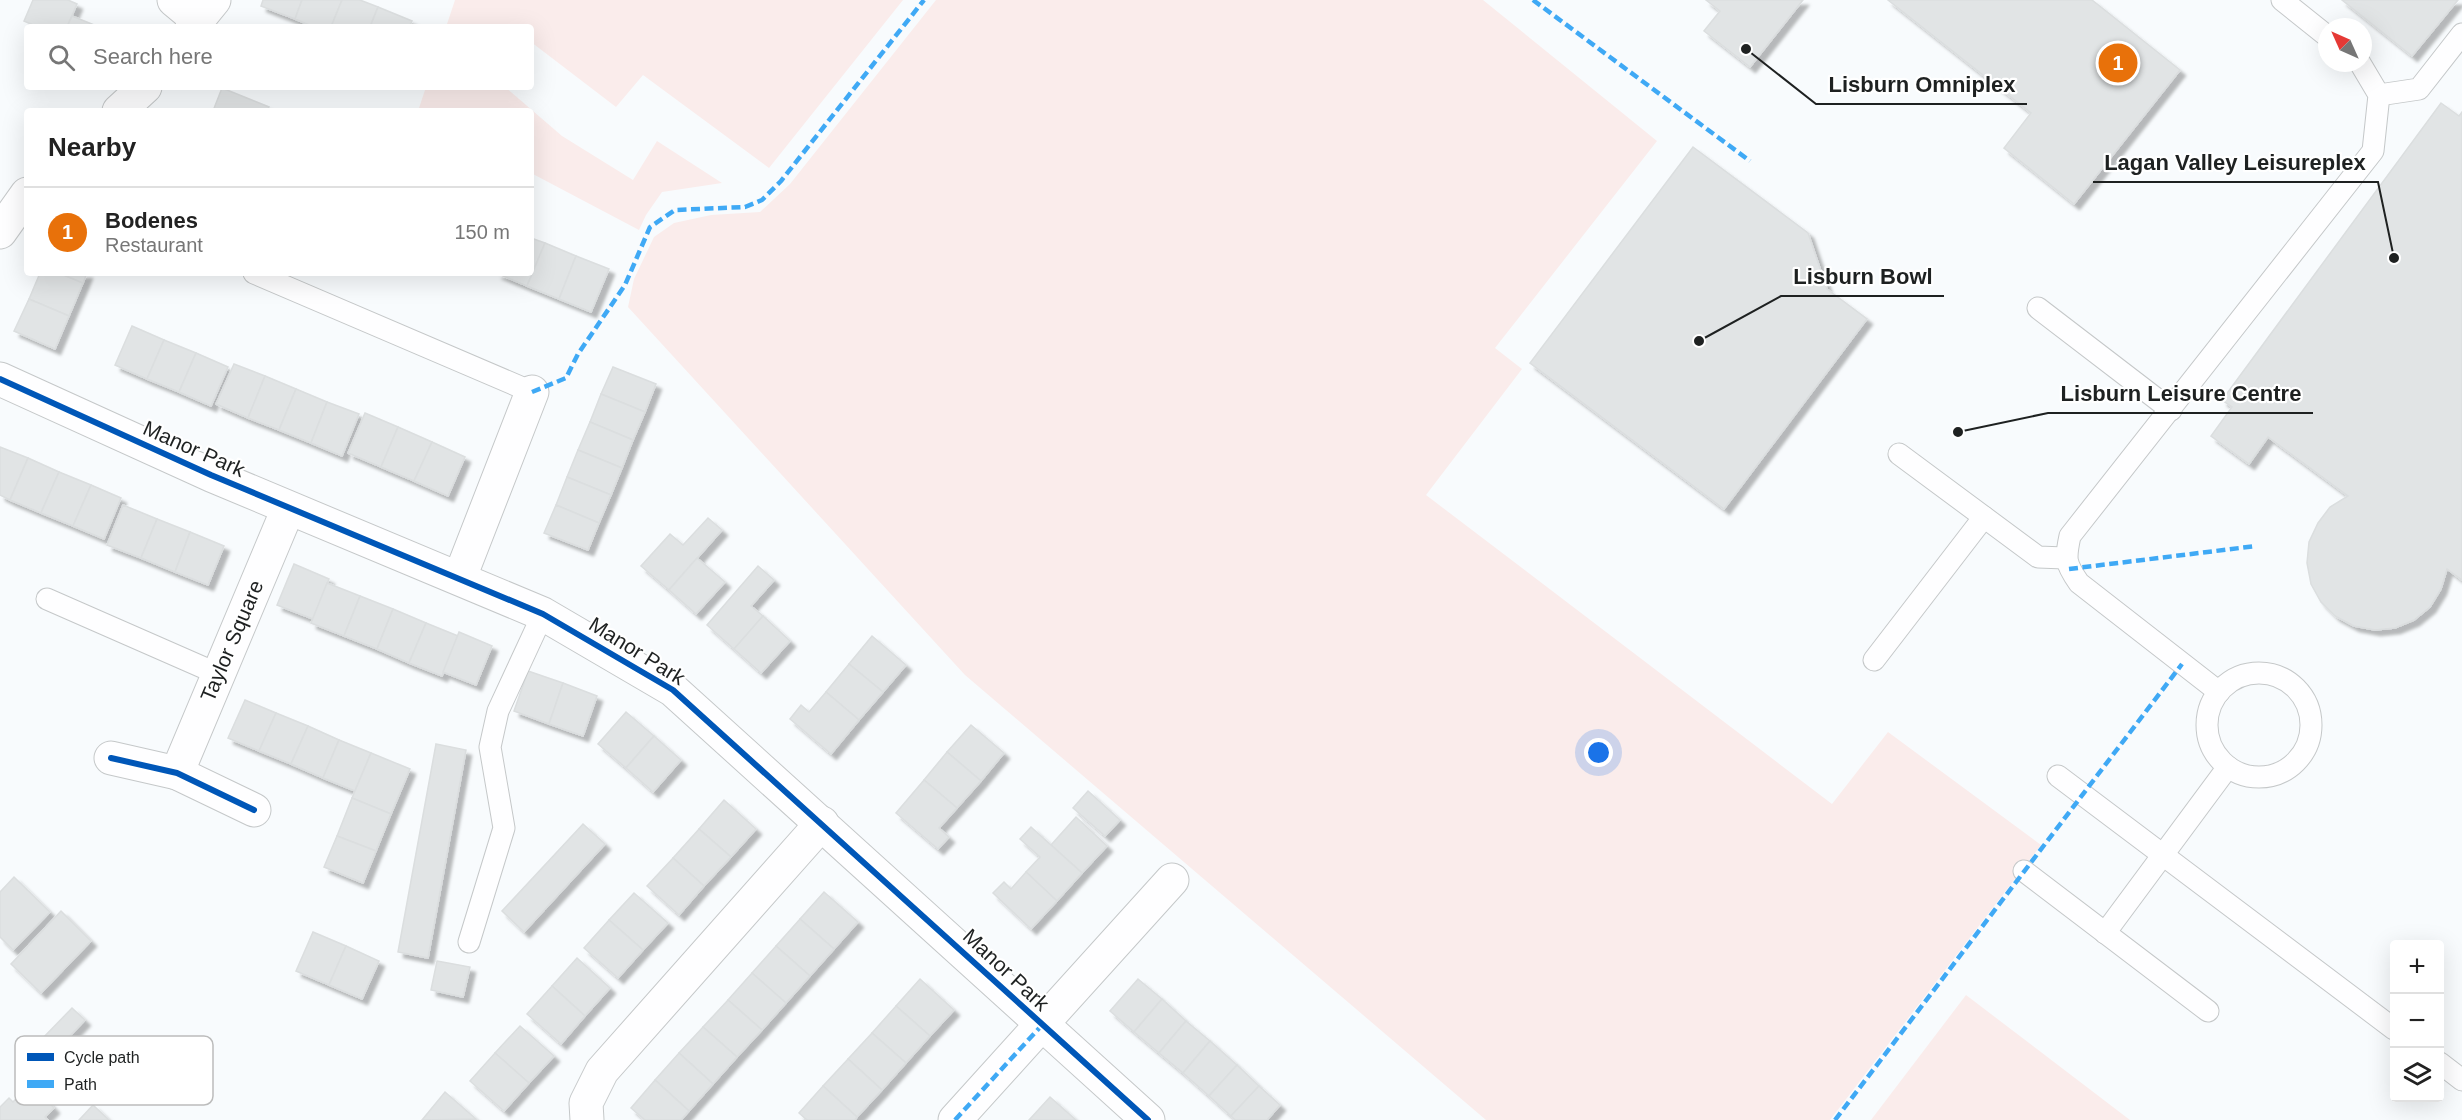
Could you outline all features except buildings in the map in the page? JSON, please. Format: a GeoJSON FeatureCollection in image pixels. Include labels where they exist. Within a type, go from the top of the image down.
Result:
{"type":"FeatureCollection","features":[{"type":"Feature","properties":{"kind":"street"},"geometry":{"type":"LineString","coordinates":[[122,108],[142,90]]}},
{"type":"Feature","properties":{"kind":"street"},"geometry":{"type":"LineString","coordinates":[[0,232],[24,198]]}},
{"type":"Feature","properties":{"kind":"street","name":"Manor Park"},"geometry":{"type":"LineString","coordinates":[[0,379],[288,508],[459,577],[543,614],[673,690],[1148,1120]]}},
{"type":"Feature","properties":{"kind":"street"},"geometry":{"type":"LineString","coordinates":[[459,577],[532,392]]}},
{"type":"Feature","properties":{"kind":"street","name":"Taylor Square"},"geometry":{"type":"LineString","coordinates":[[177,773],[288,508]]}},
{"type":"Feature","properties":{"kind":"street"},"geometry":{"type":"LineString","coordinates":[[111,758],[177,773],[254,810]]}},
{"type":"Feature","properties":{"kind":"street"},"geometry":{"type":"LineString","coordinates":[[587,1120],[586,1103],[602,1071],[822,823]]}},
{"type":"Feature","properties":{"kind":"street","name":"Manor Park"},"geometry":{"type":"LineString","coordinates":[[1042,1025],[1172,880]]}},
{"type":"Feature","properties":{"kind":"street"},"geometry":{"type":"LineString","coordinates":[[955,1120],[1042,1025]]}},
{"type":"Feature","properties":{"kind":"lane"},"geometry":{"type":"LineString","coordinates":[[2282,0],[2318,29]]}},
{"type":"Feature","properties":{"kind":"lane"},"geometry":{"type":"LineString","coordinates":[[2379,95],[2419,89],[2462,34]]}},
{"type":"Feature","properties":{"kind":"lane"},"geometry":{"type":"LineString","coordinates":[[2218,692],[2079,583],[2069,569],[2065,558],[2070,536],[2373,151],[2379,95],[2365,72]]}},
{"type":"Feature","properties":{"kind":"lane"},"geometry":{"type":"LineString","coordinates":[[261,276],[532,392]]}},
{"type":"Feature","properties":{"kind":"lane"},"geometry":{"type":"LineString","coordinates":[[2038,308],[2171,410]]}},
{"type":"Feature","properties":{"kind":"lane"},"geometry":{"type":"LineString","coordinates":[[1899,454],[2038,557],[2065,558]]}},
{"type":"Feature","properties":{"kind":"lane"},"geometry":{"type":"LineString","coordinates":[[1874,660],[1983,517]]}},
{"type":"Feature","properties":{"kind":"lane"},"geometry":{"type":"LineString","coordinates":[[47,599],[218,674]]}},
{"type":"Feature","properties":{"kind":"lane"},"geometry":{"type":"LineString","coordinates":[[469,942],[504,828],[490,747],[498,711],[543,614]]}},
{"type":"Feature","properties":{"kind":"lane"},"geometry":{"type":"LineString","coordinates":[[2265,673],[2282,678],[2295,688],[2306,702],[2310,719],[2310,736],[2303,752],[2292,765],[2277,773],[2260,777],[2243,775],[2228,767],[2216,755],[2209,740],[2206,723],[2210,706],[2218,692],[2231,680],[2247,674],[2265,673]]}},
{"type":"Feature","properties":{"kind":"lane"},"geometry":{"type":"LineString","coordinates":[[2105,933],[2228,767]]}},
{"type":"Feature","properties":{"kind":"lane"},"geometry":{"type":"LineString","coordinates":[[2058,776],[2390,1026]]}},
{"type":"Feature","properties":{"kind":"lane"},"geometry":{"type":"LineString","coordinates":[[2024,871],[2208,1011]]}},
{"type":"Feature","properties":{"kind":"lane"},"geometry":{"type":"LineString","coordinates":[[2444,1067],[2462,1080]]}},
{"type":"Feature","properties":{"kind":"shaded area"},"geometry":{"type":"Polygon","coordinates":[[[455,0],[903,0],[769,168],[643,75],[616,107],[534,44],[534,24],[447,24],[455,0]]]}},
{"type":"Feature","properties":{"kind":"shaded area"},"geometry":{"type":"Polygon","coordinates":[[[936,0],[1483,0],[1657,141],[1495,348],[1522,369],[1426,495],[1832,804],[1888,732],[2041,845],[1830,1120],[1486,1120],[965,675],[628,307],[634,279],[654,237],[674,223],[711,215],[760,212],[790,184],[936,0]]]}},
{"type":"Feature","properties":{"kind":"shaded area"},"geometry":{"type":"Polygon","coordinates":[[[425,90],[508,90],[529,108],[419,108],[425,90]]]}},
{"type":"Feature","properties":{"kind":"shaded area"},"geometry":{"type":"Polygon","coordinates":[[[534,112],[562,136],[633,180],[657,141],[722,183],[662,192],[639,230],[534,175],[534,112]]]}},
{"type":"Feature","properties":{"kind":"shaded area"},"geometry":{"type":"Polygon","coordinates":[[[1966,995],[2130,1120],[1871,1120],[1966,995]]]}},
{"type":"Feature","properties":{"kind":"marked path"},"geometry":{"type":"LineString","coordinates":[[532,392],[566,378],[578,354],[625,285],[650,227],[675,210],[745,207],[762,200],[781,181],[924,0]]}},
{"type":"Feature","properties":{"kind":"marked path"},"geometry":{"type":"LineString","coordinates":[[1533,0],[1750,161]]}},
{"type":"Feature","properties":{"kind":"marked path"},"geometry":{"type":"LineString","coordinates":[[2069,569],[2256,546]]}},
{"type":"Feature","properties":{"kind":"marked path"},"geometry":{"type":"LineString","coordinates":[[1835,1120],[2182,664]]}},
{"type":"Feature","properties":{"kind":"marked path"},"geometry":{"type":"LineString","coordinates":[[955,1120],[1042,1025]]}},
{"type":"Feature","properties":{"kind":"cycle path"},"geometry":{"type":"LineString","coordinates":[[0,379],[211,475],[543,614],[673,690],[1148,1120]]}},
{"type":"Feature","properties":{"kind":"cycle path"},"geometry":{"type":"LineString","coordinates":[[111,758],[177,773],[254,810]]}},
{"type":"Feature","properties":{"kind":"place","name":"Lisburn Omniplex"},"geometry":{"type":"Point","coordinates":[1746,49]}},
{"type":"Feature","properties":{"kind":"place","name":"Bodenes"},"geometry":{"type":"Point","coordinates":[2118,63]}},
{"type":"Feature","properties":{"kind":"place","name":"Lagan Valley Leisureplex"},"geometry":{"type":"Point","coordinates":[2394,258]}},
{"type":"Feature","properties":{"kind":"place","name":"Lisburn Bowl"},"geometry":{"type":"Point","coordinates":[1699,341]}},
{"type":"Feature","properties":{"kind":"place","name":"Lisburn Leisure Centre"},"geometry":{"type":"Point","coordinates":[1958,432]}}]}
